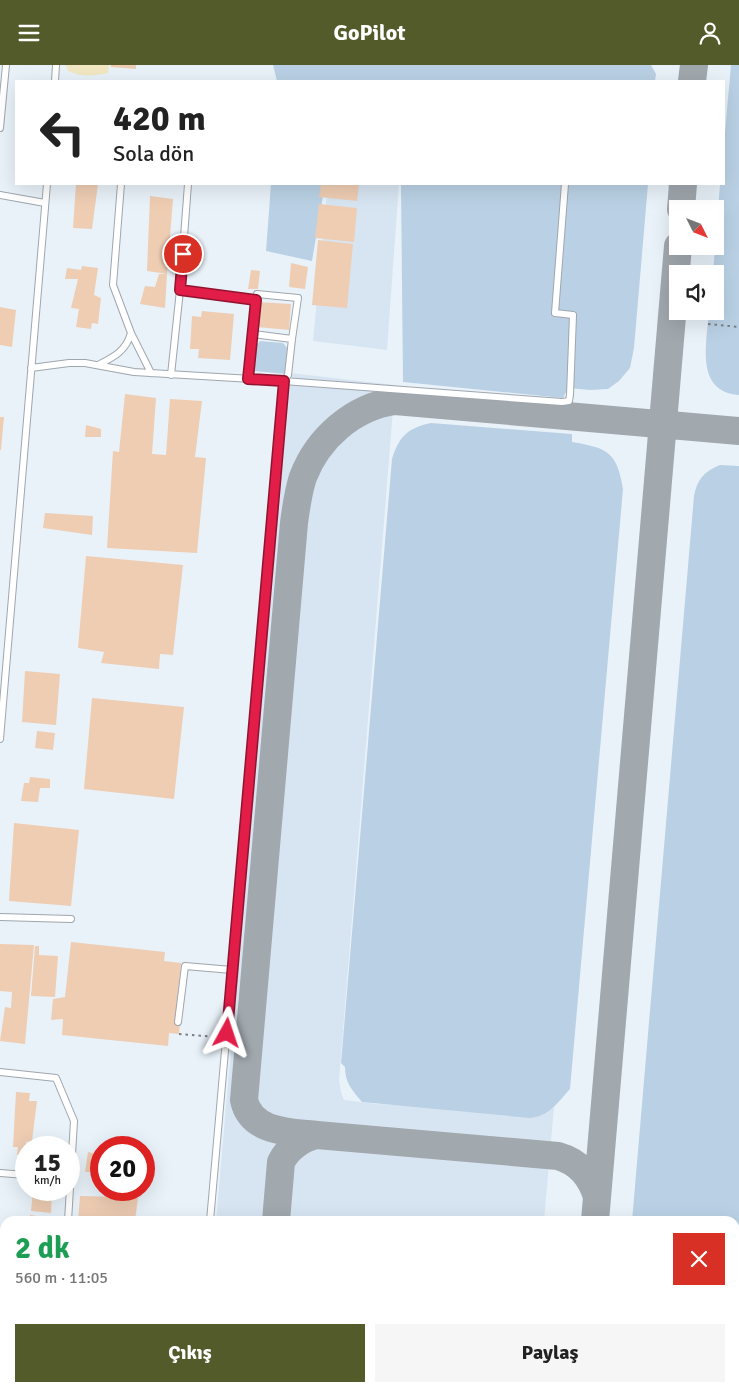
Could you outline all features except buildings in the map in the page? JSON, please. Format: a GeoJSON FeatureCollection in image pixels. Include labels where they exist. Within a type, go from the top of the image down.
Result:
{"type":"FeatureCollection","features":[{"type":"Feature","properties":{"kind":"lane"},"geometry":{"type":"LineString","coordinates":[[0,128],[6,65]]}},
{"type":"Feature","properties":{"kind":"lane"},"geometry":{"type":"LineString","coordinates":[[55,80],[56,65]]}},
{"type":"Feature","properties":{"kind":"lane"},"geometry":{"type":"LineString","coordinates":[[0,739],[46,185]]}},
{"type":"Feature","properties":{"kind":"lane"},"geometry":{"type":"LineString","coordinates":[[121,185],[113,285],[131,333],[150,373]]}},
{"type":"Feature","properties":{"kind":"lane"},"geometry":{"type":"LineString","coordinates":[[171,375],[188,185]]}},
{"type":"Feature","properties":{"kind":"lane"},"geometry":{"type":"LineString","coordinates":[[31,369],[69,363],[85,363],[134,372],[171,375],[569,401],[573,315],[555,313],[565,185]]}},
{"type":"Feature","properties":{"kind":"lane"},"geometry":{"type":"LineString","coordinates":[[0,195],[45,203]]}},
{"type":"Feature","properties":{"kind":"lane"},"geometry":{"type":"LineString","coordinates":[[180,290],[256,300]]}},
{"type":"Feature","properties":{"kind":"lane"},"geometry":{"type":"LineString","coordinates":[[210,1216],[284,381],[288,375],[298,297],[257,294],[248,379]]}},
{"type":"Feature","properties":{"kind":"lane"},"geometry":{"type":"LineString","coordinates":[[98,365],[121,351],[128,343],[131,333]]}},
{"type":"Feature","properties":{"kind":"lane"},"geometry":{"type":"LineString","coordinates":[[253,334],[292,339]]}},
{"type":"Feature","properties":{"kind":"lane"},"geometry":{"type":"LineString","coordinates":[[0,917],[72,919]]}},
{"type":"Feature","properties":{"kind":"lane"},"geometry":{"type":"LineString","coordinates":[[178,1022],[185,966],[232,970]]}},
{"type":"Feature","properties":{"kind":"lane"},"geometry":{"type":"LineString","coordinates":[[0,1072],[56,1078],[74,1121],[73,1136]]}},
{"type":"Feature","properties":{"kind":"lane"},"geometry":{"type":"LineString","coordinates":[[0,1173],[15,1174]]}},
{"type":"Feature","properties":{"kind":"lane"},"geometry":{"type":"LineString","coordinates":[[68,1216],[69,1201]]}},
{"type":"Feature","properties":{"kind":"path"},"geometry":{"type":"LineString","coordinates":[[708,324],[739,327]]}},
{"type":"Feature","properties":{"kind":"path"},"geometry":{"type":"LineString","coordinates":[[179,1034],[226,1037]]}},
{"type":"Feature","properties":{"kind":"shaded area"},"geometry":{"type":"Polygon","coordinates":[[[273,65],[651,65],[656,74],[655,80],[277,80],[273,65]]]}},
{"type":"Feature","properties":{"kind":"shaded area"},"geometry":{"type":"Polygon","coordinates":[[[731,65],[739,65],[739,395],[725,392],[715,385],[709,375],[706,363],[708,320],[724,320],[724,265],[714,265],[714,255],[724,255],[724,200],[719,200],[720,185],[725,185],[725,133],[731,65]]]}},
{"type":"Feature","properties":{"kind":"shaded area"},"geometry":{"type":"Polygon","coordinates":[[[271,185],[325,185],[312,261],[266,251],[271,185]]]}},
{"type":"Feature","properties":{"kind":"shaded area"},"geometry":{"type":"Polygon","coordinates":[[[328,185],[399,185],[387,350],[313,341],[328,185]]]}},
{"type":"Feature","properties":{"kind":"shaded area"},"geometry":{"type":"Polygon","coordinates":[[[401,185],[648,185],[634,348],[630,368],[619,381],[608,389],[568,388],[563,398],[403,382],[401,185]]]}},
{"type":"Feature","properties":{"kind":"shaded area"},"geometry":{"type":"Polygon","coordinates":[[[260,341],[283,343],[288,349],[286,374],[253,371],[255,347],[260,341]]]}},
{"type":"Feature","properties":{"kind":"shaded area"},"geometry":{"type":"Polygon","coordinates":[[[290,373],[395,385],[339,1080],[341,1092],[344,1100],[377,1104],[547,1113],[554,1107],[544,1216],[216,1216],[290,373]]]}},
{"type":"Feature","properties":{"kind":"shaded area"},"geometry":{"type":"Polygon","coordinates":[[[431,423],[572,434],[572,442],[602,450],[614,459],[621,477],[623,489],[570,1089],[548,1112],[537,1117],[530,1118],[362,1102],[350,1086],[346,1078],[345,1067],[341,1063],[392,459],[401,439],[405,435],[416,428],[431,423]]]}},
{"type":"Feature","properties":{"kind":"shaded area"},"geometry":{"type":"Polygon","coordinates":[[[720,465],[739,466],[739,1216],[632,1216],[694,496],[697,485],[710,470],[720,465]]]}},
{"type":"Feature","properties":{"kind":"sand"},"geometry":{"type":"Polygon","coordinates":[[[66,65],[109,65],[108,73],[88,75],[68,71],[66,65]]]}},
{"type":"Feature","properties":{"kind":"taxiway"},"geometry":{"type":"LineString","coordinates":[[692,80],[694,65]]}},
{"type":"Feature","properties":{"kind":"taxiway"},"geometry":{"type":"LineString","coordinates":[[682,200],[683,185]]}},
{"type":"Feature","properties":{"kind":"taxiway"},"geometry":{"type":"LineString","coordinates":[[595,1216],[677,255]]}},
{"type":"Feature","properties":{"kind":"taxiway"},"geometry":{"type":"LineString","coordinates":[[317,1135],[273,1129],[263,1125],[248,1111],[244,1100],[294,523],[300,488],[310,463],[328,437],[351,417],[380,404],[395,401],[739,431]]}},
{"type":"Feature","properties":{"kind":"taxiway"},"geometry":{"type":"LineString","coordinates":[[276,1216],[281,1162],[287,1152],[296,1144],[317,1135],[558,1156],[572,1162],[588,1176],[597,1197]]}},
{"type":"Feature","properties":{"kind":"route"},"geometry":{"type":"LineString","coordinates":[[183,254],[180,290],[256,300],[248,379],[284,381],[227,1033]]}}]}
